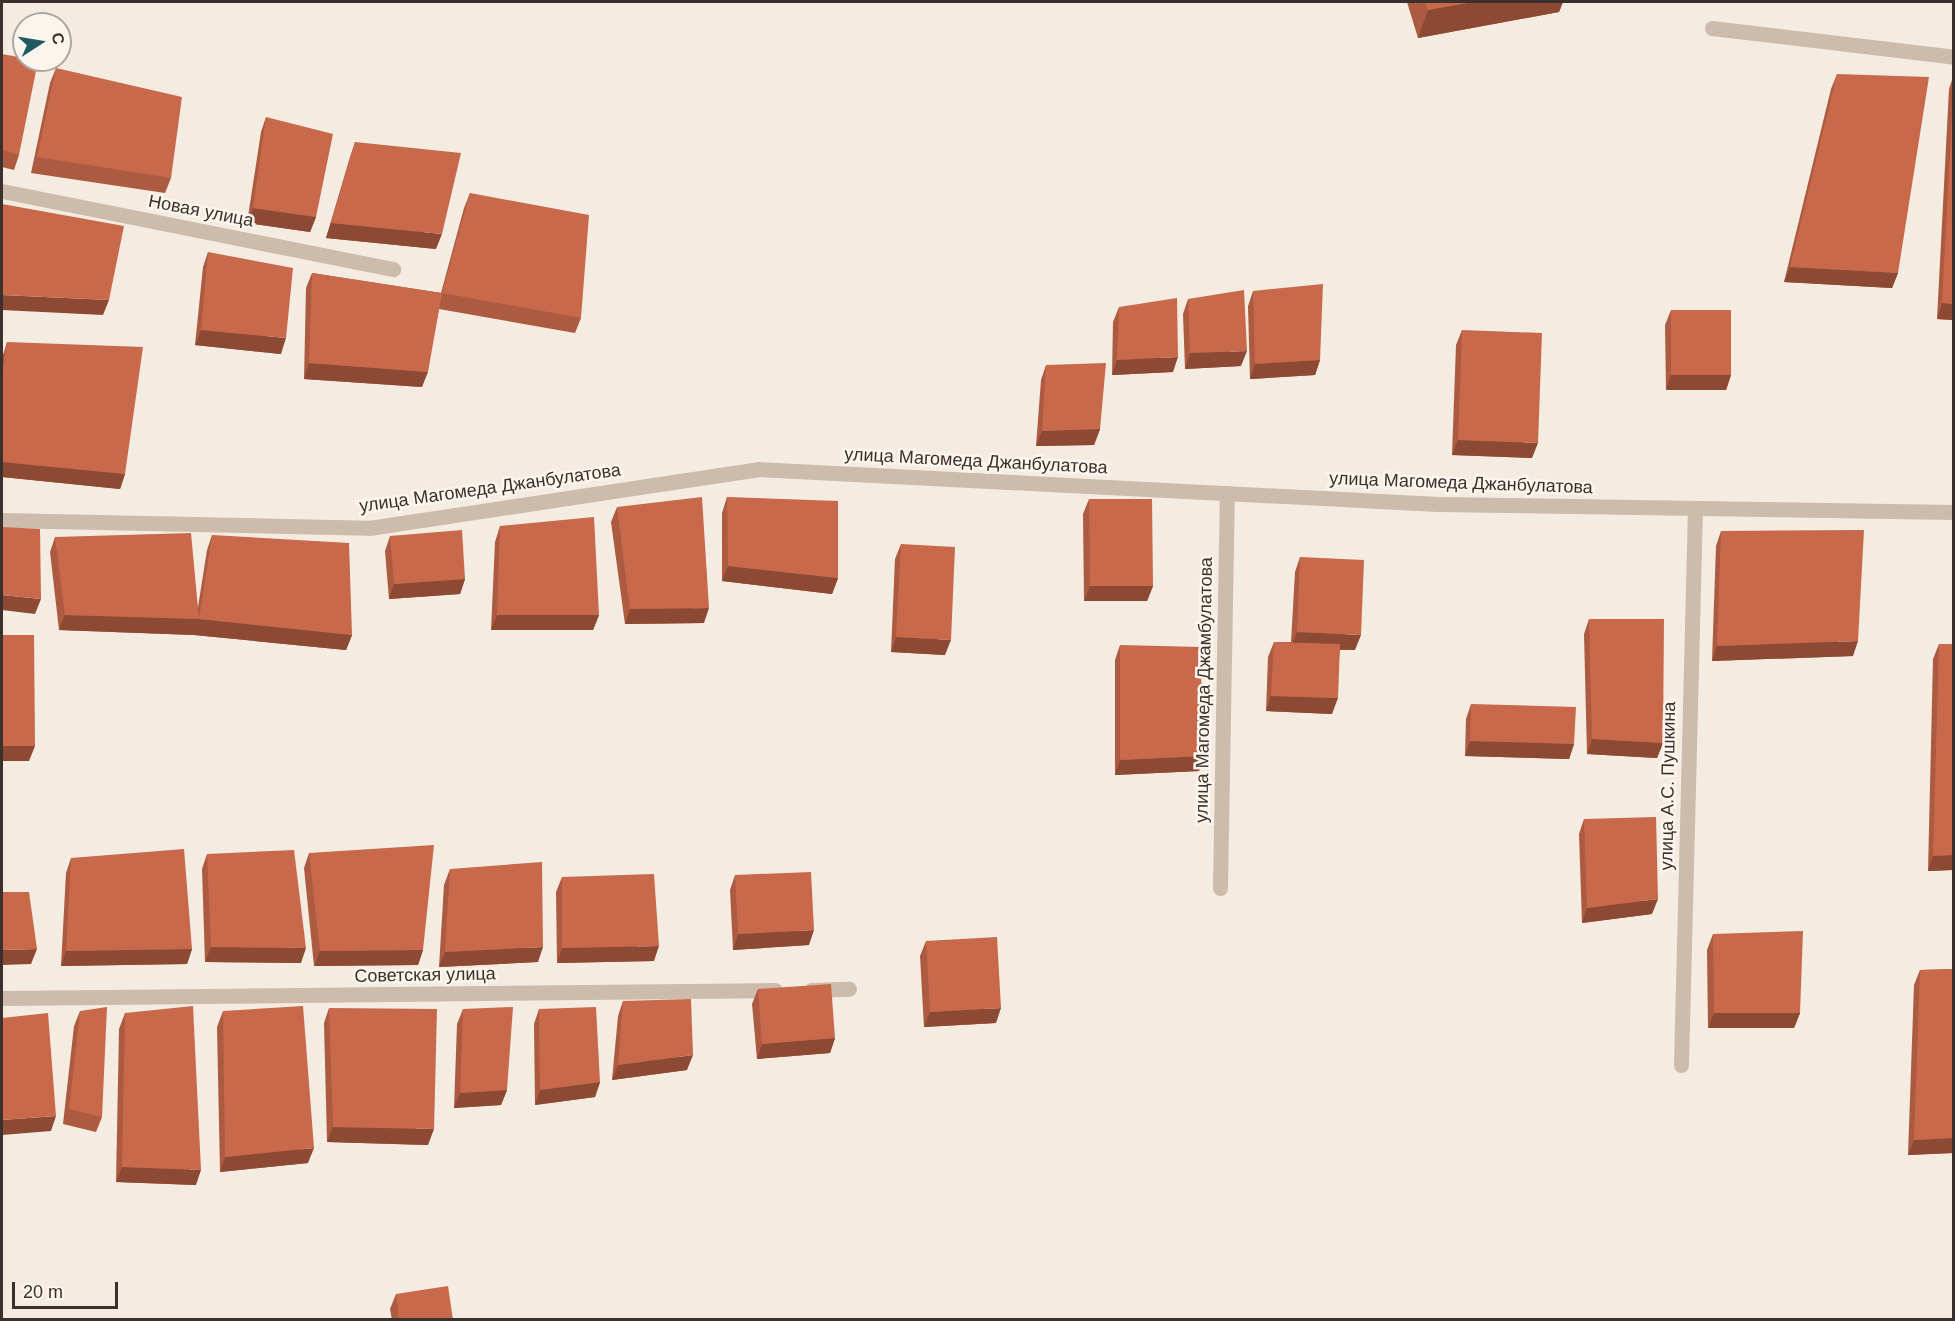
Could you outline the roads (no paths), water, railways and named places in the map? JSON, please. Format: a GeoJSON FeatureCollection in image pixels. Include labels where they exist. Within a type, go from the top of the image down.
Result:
{"type":"FeatureCollection","features":[{"type":"Feature","properties":{"kind":"street"},"geometry":{"type":"LineString","coordinates":[[1712,28],[1953,57]]}},
{"type":"Feature","properties":{"kind":"street","name":"Новая улица"},"geometry":{"type":"LineString","coordinates":[[2,191],[393,269]]}},
{"type":"Feature","properties":{"kind":"street","name":"улица Магомеда Джанбулатова"},"geometry":{"type":"LineString","coordinates":[[2,520],[369,528],[758,469],[1438,504],[1953,512]]}},
{"type":"Feature","properties":{"kind":"street","name":"улица Магомеда Джамбулатова"},"geometry":{"type":"LineString","coordinates":[[1220,888],[1227,493]]}},
{"type":"Feature","properties":{"kind":"street","name":"улица А.С. Пушкина"},"geometry":{"type":"LineString","coordinates":[[1681,1065],[1695,508]]}},
{"type":"Feature","properties":{"kind":"street","name":"Советская улица"},"geometry":{"type":"LineString","coordinates":[[2,998],[849,989]]}}]}
